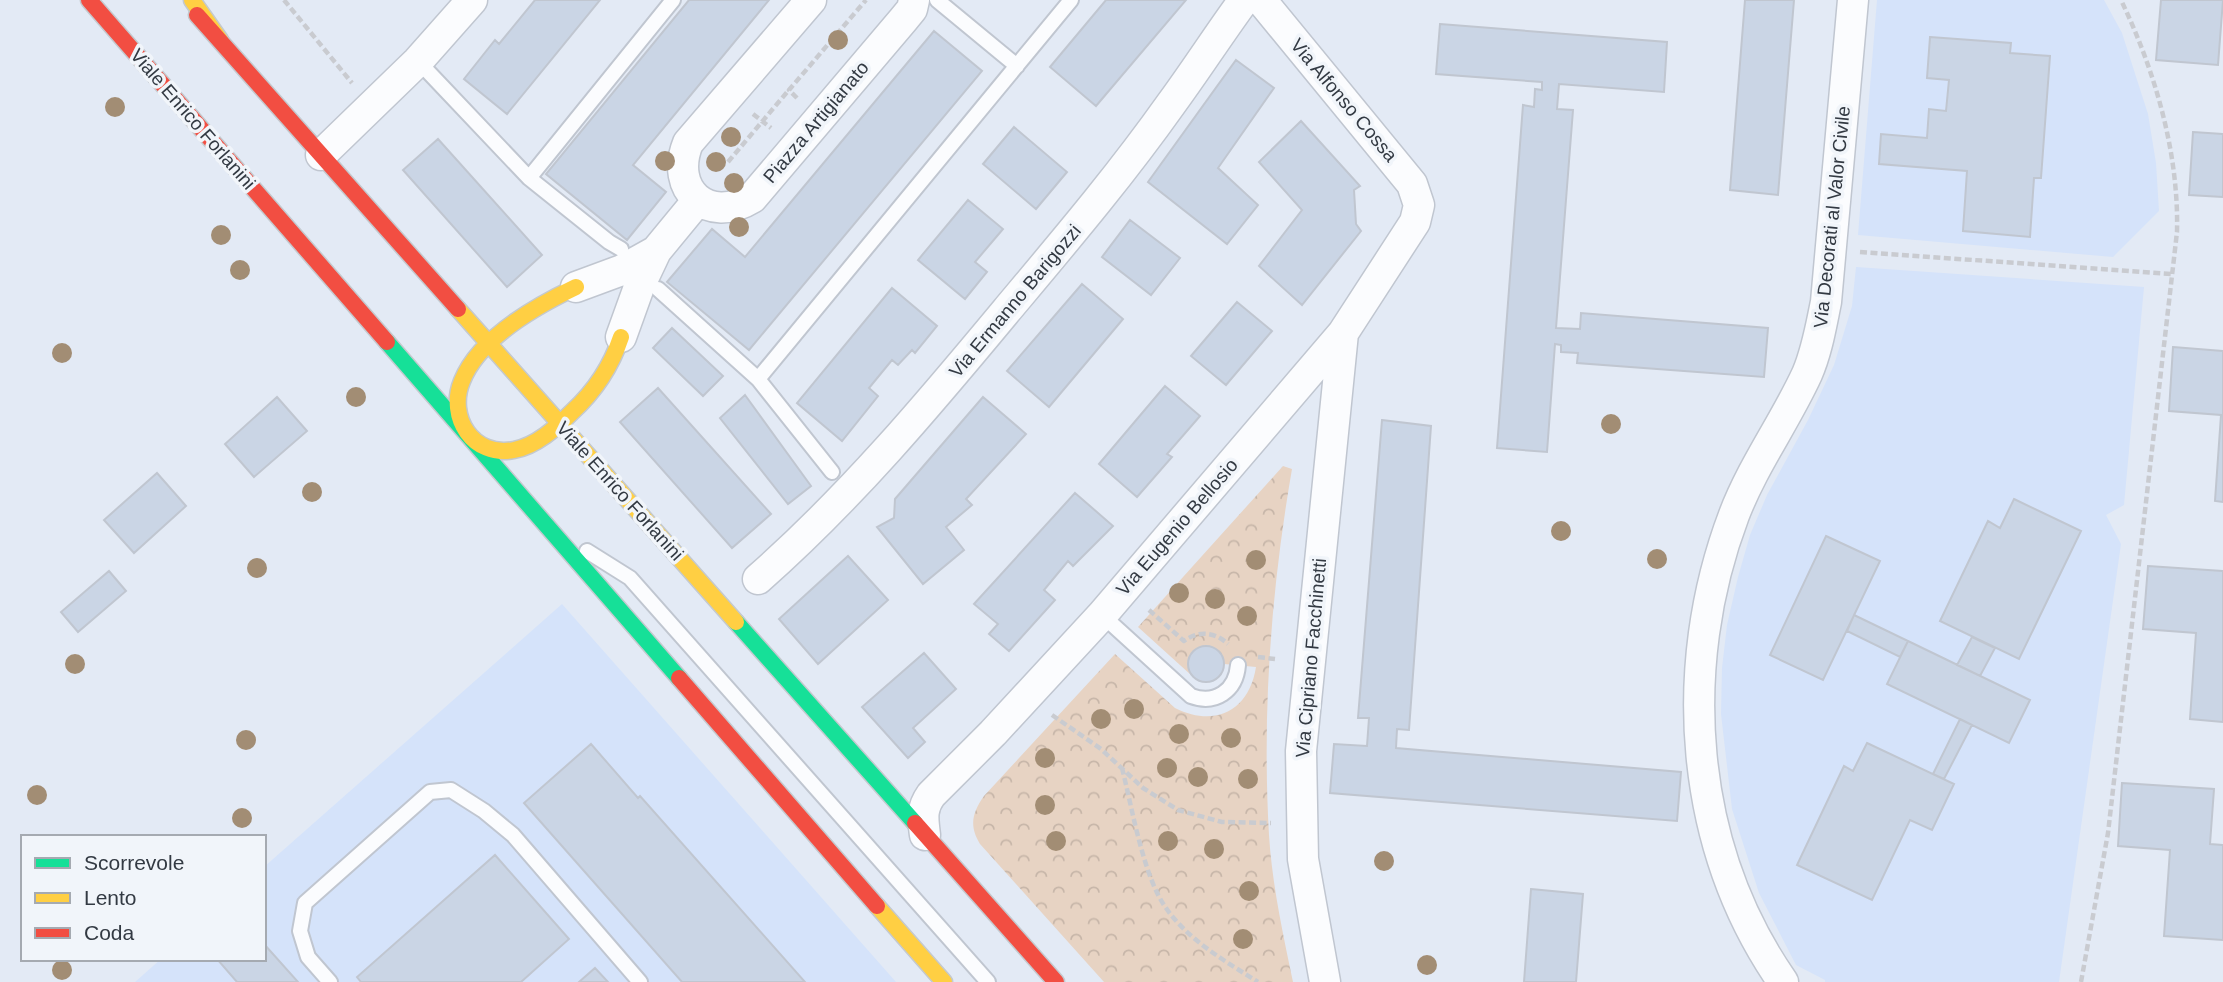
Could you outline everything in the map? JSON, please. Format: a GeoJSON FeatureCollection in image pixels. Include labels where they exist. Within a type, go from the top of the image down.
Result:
{"type":"FeatureCollection","features":[{"type":"Feature","properties":{"kind":"main road","name":"Viale Enrico Forlanini"},"geometry":{"type":"LineString","coordinates":[[89,0],[944,982]]}},
{"type":"Feature","properties":{"kind":"main road","name":"Viale Enrico Forlanini"},"geometry":{"type":"LineString","coordinates":[[184,0],[1056,982]]}},
{"type":"Feature","properties":{"kind":"main road"},"geometry":{"type":"LineString","coordinates":[[193,0],[220,40]]}},
{"type":"Feature","properties":{"kind":"main road"},"geometry":{"type":"LineString","coordinates":[[576,287],[533,308],[490,344],[466,375],[459,391],[457,408],[459,419],[468,436],[494,451],[513,450],[540,438],[561,423],[604,377],[613,362],[621,337]]}},
{"type":"Feature","properties":{"kind":"street"},"geometry":{"type":"LineString","coordinates":[[321,155],[418,61],[472,0]]}},
{"type":"Feature","properties":{"kind":"street"},"geometry":{"type":"LineString","coordinates":[[621,337],[639,287],[656,251],[698,200],[688,188],[682,174],[682,158],[688,143],[811,0]]}},
{"type":"Feature","properties":{"kind":"street","name":"Piazza Artigianato"},"geometry":{"type":"LineString","coordinates":[[698,200],[726,209],[739,206],[752,198],[903,20],[912,9],[914,0]]}},
{"type":"Feature","properties":{"kind":"street","name":"Via Ermanno Barigozzi"},"geometry":{"type":"LineString","coordinates":[[758,579],[842,501],[964,363],[1112,182],[1244,0]]}},
{"type":"Feature","properties":{"kind":"street","name":"Via Alfonso Cossa"},"geometry":{"type":"LineString","coordinates":[[1261,0],[1406,175],[1417,194],[1419,205]]}},
{"type":"Feature","properties":{"kind":"street","name":"Via Decorati al Valor Civile"},"geometry":{"type":"LineString","coordinates":[[1783,982],[1766,958],[1747,920],[1717,845],[1700,758],[1699,681],[1708,613],[1720,557],[1734,515],[1749,481],[1807,373],[1817,343],[1826,302],[1832,250],[1853,0]]}},
{"type":"Feature","properties":{"kind":"street","name":"Via Eugenio Bellosio"},"geometry":{"type":"LineString","coordinates":[[925,835],[923,809],[931,795],[993,733],[1102,615],[1343,333],[1415,222],[1419,205]]}},
{"type":"Feature","properties":{"kind":"street"},"geometry":{"type":"LineString","coordinates":[[576,287],[622,270],[656,251]]}},
{"type":"Feature","properties":{"kind":"street"},"geometry":{"type":"LineString","coordinates":[[576,287],[589,288],[608,299],[617,312],[621,337]]}},
{"type":"Feature","properties":{"kind":"street","name":"Via Cipriano Facchinetti"},"geometry":{"type":"LineString","coordinates":[[1325,982],[1303,859],[1301,751],[1343,333]]}},
{"type":"Feature","properties":{"kind":"lane"},"geometry":{"type":"LineString","coordinates":[[529,178],[673,0]]}},
{"type":"Feature","properties":{"kind":"lane"},"geometry":{"type":"LineString","coordinates":[[937,0],[1017,66]]}},
{"type":"Feature","properties":{"kind":"lane"},"geometry":{"type":"LineString","coordinates":[[758,379],[1071,0]]}},
{"type":"Feature","properties":{"kind":"lane"},"geometry":{"type":"LineString","coordinates":[[418,61],[529,178],[621,249]]}},
{"type":"Feature","properties":{"kind":"lane"},"geometry":{"type":"LineString","coordinates":[[658,289],[758,379],[832,472]]}},
{"type":"Feature","properties":{"kind":"lane","name":"Viale Enrico Forlanini"},"geometry":{"type":"LineString","coordinates":[[544,523],[630,578],[988,982]]}},
{"type":"Feature","properties":{"kind":"lane"},"geometry":{"type":"LineString","coordinates":[[1102,615],[1191,696],[1208,700],[1224,693],[1235,680],[1240,659]]}},
{"type":"Feature","properties":{"kind":"lane"},"geometry":{"type":"LineString","coordinates":[[330,982],[308,957],[300,930],[305,903],[430,792],[451,790],[484,811],[513,835],[640,982]]}},
{"type":"Feature","properties":{"kind":"path"},"geometry":{"type":"LineString","coordinates":[[284,0],[360,92]]}},
{"type":"Feature","properties":{"kind":"path"},"geometry":{"type":"LineString","coordinates":[[728,162],[866,0]]}},
{"type":"Feature","properties":{"kind":"path"},"geometry":{"type":"LineString","coordinates":[[2081,982],[2108,833],[2172,274],[2177,209],[2172,157],[2159,98],[2121,0]]}},
{"type":"Feature","properties":{"kind":"path"},"geometry":{"type":"LineString","coordinates":[[789,90],[805,105]]}},
{"type":"Feature","properties":{"kind":"path"},"geometry":{"type":"LineString","coordinates":[[1832,250],[2172,274]]}},
{"type":"Feature","properties":{"kind":"path"},"geometry":{"type":"LineString","coordinates":[[1146,607],[1184,641],[1198,634],[1210,633],[1220,638],[1240,659],[1275,659]]}},
{"type":"Feature","properties":{"kind":"path"},"geometry":{"type":"LineString","coordinates":[[1051,714],[1087,738],[1143,788],[1178,810],[1222,822],[1275,823]]}},
{"type":"Feature","properties":{"kind":"path"},"geometry":{"type":"LineString","coordinates":[[1122,768],[1151,879],[1166,909],[1208,949],[1258,982]]}},
{"type":"Feature","properties":{"kind":"shaded area"},"geometry":{"type":"Polygon","coordinates":[[[1877,0],[2104,0],[2122,33],[2148,114],[2156,163],[2159,211],[2113,257],[1858,235],[1877,0]]]}},
{"type":"Feature","properties":{"kind":"shaded area"},"geometry":{"type":"Polygon","coordinates":[[[1856,267],[2144,287],[2124,505],[2106,515],[2121,544],[2059,982],[1825,982],[1796,965],[1759,893],[1732,809],[1721,714],[1727,625],[1750,535],[1767,495],[1834,365],[1852,306],[1856,267]]]}},
{"type":"Feature","properties":{"kind":"shaded area"},"geometry":{"type":"Polygon","coordinates":[[[562,604],[896,982],[135,982],[159,961],[266,961],[266,865],[562,604]]]}},
{"type":"Feature","properties":{"kind":"green space"},"geometry":{"type":"Polygon","coordinates":[[[1283,466],[1292,469],[1270,651],[1267,789],[1273,872],[1293,982],[1104,982],[980,844],[973,825],[977,808],[984,796],[1115,654],[1175,708],[1204,716],[1228,712],[1238,705],[1246,695],[1256,667],[1224,664],[1221,655],[1208,646],[1195,650],[1190,656],[1191,675],[1138,627],[1283,466]]]}},
{"type":"Feature","properties":{"kind":"building"},"geometry":{"type":"Polygon","coordinates":[[[535,0],[600,0],[507,114],[464,79],[495,40],[499,44],[535,0]]]}},
{"type":"Feature","properties":{"kind":"building"},"geometry":{"type":"Polygon","coordinates":[[[689,0],[769,0],[633,165],[666,192],[627,240],[546,174],[689,0]]]}},
{"type":"Feature","properties":{"kind":"building"},"geometry":{"type":"Polygon","coordinates":[[[1106,0],[1186,0],[1096,106],[1050,67],[1106,0]]]}},
{"type":"Feature","properties":{"kind":"building"},"geometry":{"type":"Polygon","coordinates":[[[1745,0],[1794,0],[1778,195],[1730,190],[1745,0]]]}},
{"type":"Feature","properties":{"kind":"building"},"geometry":{"type":"Polygon","coordinates":[[[2161,0],[2223,0],[2218,65],[2156,60],[2161,0]]]}},
{"type":"Feature","properties":{"kind":"building"},"geometry":{"type":"Polygon","coordinates":[[[1440,24],[1667,42],[1664,92],[1559,84],[1557,109],[1573,110],[1556,328],[1580,329],[1581,313],[1768,328],[1764,377],[1577,363],[1578,353],[1561,352],[1561,345],[1555,344],[1547,452],[1497,448],[1523,105],[1534,107],[1535,89],[1542,90],[1542,82],[1436,74],[1440,24]]]}},
{"type":"Feature","properties":{"kind":"building"},"geometry":{"type":"Polygon","coordinates":[[[934,31],[982,71],[749,350],[667,282],[712,229],[745,257],[934,31]]]}},
{"type":"Feature","properties":{"kind":"building"},"geometry":{"type":"Polygon","coordinates":[[[1930,37],[2011,43],[2010,53],[2050,56],[2041,178],[2034,178],[2030,237],[1963,231],[1967,171],[1879,164],[1881,134],[1927,138],[1929,109],[1946,111],[1949,80],[1927,78],[1930,37]]]}},
{"type":"Feature","properties":{"kind":"building"},"geometry":{"type":"Polygon","coordinates":[[[1236,60],[1274,88],[1218,168],[1258,205],[1227,244],[1148,182],[1236,60]]]}},
{"type":"Feature","properties":{"kind":"building"},"geometry":{"type":"Polygon","coordinates":[[[1301,121],[1360,186],[1354,190],[1356,224],[1361,231],[1302,305],[1259,266],[1302,210],[1259,162],[1301,121]]]}},
{"type":"Feature","properties":{"kind":"building"},"geometry":{"type":"Polygon","coordinates":[[[1014,127],[1067,172],[1036,209],[983,164],[1014,127]]]}},
{"type":"Feature","properties":{"kind":"building"},"geometry":{"type":"Polygon","coordinates":[[[2193,132],[2223,134],[2223,197],[2189,195],[2193,132]]]}},
{"type":"Feature","properties":{"kind":"building"},"geometry":{"type":"Polygon","coordinates":[[[438,139],[542,255],[507,287],[403,170],[438,139]]]}},
{"type":"Feature","properties":{"kind":"building"},"geometry":{"type":"Polygon","coordinates":[[[968,200],[1003,229],[975,262],[987,272],[965,299],[918,260],[968,200]]]}},
{"type":"Feature","properties":{"kind":"building"},"geometry":{"type":"Polygon","coordinates":[[[1130,220],[1180,258],[1151,295],[1102,257],[1130,220]]]}},
{"type":"Feature","properties":{"kind":"building"},"geometry":{"type":"Polygon","coordinates":[[[1082,284],[1123,319],[1049,407],[1007,371],[1082,284]]]}},
{"type":"Feature","properties":{"kind":"building"},"geometry":{"type":"Polygon","coordinates":[[[892,288],[937,326],[915,353],[912,350],[898,365],[892,360],[869,388],[878,396],[842,441],[797,403],[892,288]]]}},
{"type":"Feature","properties":{"kind":"building"},"geometry":{"type":"Polygon","coordinates":[[[1237,302],[1272,331],[1226,385],[1191,356],[1237,302]]]}},
{"type":"Feature","properties":{"kind":"building"},"geometry":{"type":"Polygon","coordinates":[[[672,328],[723,376],[703,396],[653,348],[672,328]]]}},
{"type":"Feature","properties":{"kind":"building"},"geometry":{"type":"Polygon","coordinates":[[[2173,347],[2223,351],[2223,502],[2215,501],[2221,415],[2169,411],[2173,347]]]}},
{"type":"Feature","properties":{"kind":"building"},"geometry":{"type":"Polygon","coordinates":[[[1165,386],[1200,416],[1167,454],[1172,457],[1137,497],[1099,464],[1165,386]]]}},
{"type":"Feature","properties":{"kind":"building"},"geometry":{"type":"Polygon","coordinates":[[[658,388],[771,514],[732,548],[620,422],[658,388]]]}},
{"type":"Feature","properties":{"kind":"building"},"geometry":{"type":"Polygon","coordinates":[[[745,395],[811,486],[788,504],[720,418],[745,395]]]}},
{"type":"Feature","properties":{"kind":"building"},"geometry":{"type":"Polygon","coordinates":[[[277,397],[307,431],[254,477],[225,444],[277,397]]]}},
{"type":"Feature","properties":{"kind":"building"},"geometry":{"type":"Polygon","coordinates":[[[983,397],[1026,434],[966,499],[972,505],[946,527],[964,550],[923,584],[877,527],[894,518],[895,499],[983,397]]]}},
{"type":"Feature","properties":{"kind":"building"},"geometry":{"type":"Polygon","coordinates":[[[1382,420],[1431,426],[1409,730],[1397,729],[1396,748],[1681,772],[1677,821],[1330,793],[1334,744],[1367,746],[1369,718],[1358,718],[1382,420]]]}},
{"type":"Feature","properties":{"kind":"building"},"geometry":{"type":"Polygon","coordinates":[[[157,473],[186,506],[134,553],[104,520],[157,473]]]}},
{"type":"Feature","properties":{"kind":"building"},"geometry":{"type":"Polygon","coordinates":[[[1075,493],[1113,526],[1073,566],[1068,561],[1044,590],[1055,600],[1009,651],[989,634],[998,624],[974,604],[1075,493]]]}},
{"type":"Feature","properties":{"kind":"building"},"geometry":{"type":"Polygon","coordinates":[[[2014,499],[2081,531],[2019,659],[1940,621],[1988,521],[2000,528],[2014,499]]]}},
{"type":"Feature","properties":{"kind":"building"},"geometry":{"type":"Polygon","coordinates":[[[1826,536],[1880,561],[1823,680],[1770,655],[1826,536]]]}},
{"type":"Feature","properties":{"kind":"building"},"geometry":{"type":"Polygon","coordinates":[[[848,556],[888,600],[818,664],[779,619],[848,556]]]}},
{"type":"Feature","properties":{"kind":"building"},"geometry":{"type":"Polygon","coordinates":[[[2148,566],[2223,571],[2223,722],[2190,719],[2196,633],[2143,629],[2148,566]]]}},
{"type":"Feature","properties":{"kind":"building"},"geometry":{"type":"Polygon","coordinates":[[[109,571],[126,591],[78,632],[61,612],[109,571]]]}},
{"type":"Feature","properties":{"kind":"building"},"geometry":{"type":"Polygon","coordinates":[[[1854,615],[1908,641],[1900,657],[1847,631],[1854,615]]]}},
{"type":"Feature","properties":{"kind":"building"},"geometry":{"type":"Polygon","coordinates":[[[1972,637],[1995,648],[1980,676],[1957,665],[1972,637]]]}},
{"type":"Feature","properties":{"kind":"building"},"geometry":{"type":"Polygon","coordinates":[[[1908,641],[2030,700],[2009,743],[1887,684],[1908,641]]]}},
{"type":"Feature","properties":{"kind":"building"},"geometry":{"type":"Polygon","coordinates":[[[1206,646],[1219,651],[1224,664],[1219,677],[1206,682],[1193,677],[1188,664],[1193,651],[1206,646]]]}},
{"type":"Feature","properties":{"kind":"building"},"geometry":{"type":"Polygon","coordinates":[[[924,653],[956,689],[913,728],[925,742],[908,758],[862,707],[924,653]]]}},
{"type":"Feature","properties":{"kind":"building"},"geometry":{"type":"Polygon","coordinates":[[[1960,719],[1972,725],[1944,779],[1933,774],[1960,719]]]}},
{"type":"Feature","properties":{"kind":"building"},"geometry":{"type":"Polygon","coordinates":[[[1867,743],[1954,784],[1932,830],[1910,820],[1872,900],[1797,865],[1844,766],[1853,771],[1867,743]]]}},
{"type":"Feature","properties":{"kind":"building"},"geometry":{"type":"Polygon","coordinates":[[[591,744],[805,982],[682,982],[524,803],[591,744]]]}},
{"type":"Feature","properties":{"kind":"building"},"geometry":{"type":"Polygon","coordinates":[[[2122,783],[2214,789],[2210,844],[2223,845],[2223,940],[2164,936],[2170,850],[2118,846],[2122,783]]]}},
{"type":"Feature","properties":{"kind":"building"},"geometry":{"type":"Polygon","coordinates":[[[495,855],[569,939],[521,982],[361,982],[357,977],[495,855]]]}},
{"type":"Feature","properties":{"kind":"building"},"geometry":{"type":"Polygon","coordinates":[[[1531,889],[1583,894],[1576,982],[1524,982],[1531,889]]]}},
{"type":"Feature","properties":{"kind":"building"},"geometry":{"type":"Polygon","coordinates":[[[266,946],[298,982],[237,982],[219,961],[266,961],[266,946]]]}},
{"type":"Feature","properties":{"kind":"building"},"geometry":{"type":"Polygon","coordinates":[[[595,968],[608,982],[579,982],[595,968]]]}},
{"type":"Feature","properties":{"kind":"traffic: fast"},"geometry":{"type":"LineString","coordinates":[[387,342],[679,678]]}},
{"type":"Feature","properties":{"kind":"traffic: fast"},"geometry":{"type":"LineString","coordinates":[[736,622],[915,823]]}},
{"type":"Feature","properties":{"kind":"traffic: slow"},"geometry":{"type":"LineString","coordinates":[[192,0],[220,40]]}},
{"type":"Feature","properties":{"kind":"traffic: slow"},"geometry":{"type":"LineString","coordinates":[[576,287],[510,325],[495,337],[470,365],[458,395],[461,421],[467,432],[486,448],[499,451],[522,448],[538,440],[566,418],[595,387],[621,337]]}},
{"type":"Feature","properties":{"kind":"traffic: slow"},"geometry":{"type":"LineString","coordinates":[[458,309],[736,622]]}},
{"type":"Feature","properties":{"kind":"traffic: slow"},"geometry":{"type":"LineString","coordinates":[[877,906],[944,982]]}},
{"type":"Feature","properties":{"kind":"traffic: jam"},"geometry":{"type":"LineString","coordinates":[[89,0],[387,342]]}},
{"type":"Feature","properties":{"kind":"traffic: jam"},"geometry":{"type":"LineString","coordinates":[[197,15],[458,309]]}},
{"type":"Feature","properties":{"kind":"traffic: jam"},"geometry":{"type":"LineString","coordinates":[[679,678],[877,906]]}},
{"type":"Feature","properties":{"kind":"traffic: jam"},"geometry":{"type":"LineString","coordinates":[[915,823],[1056,982]]}}]}
